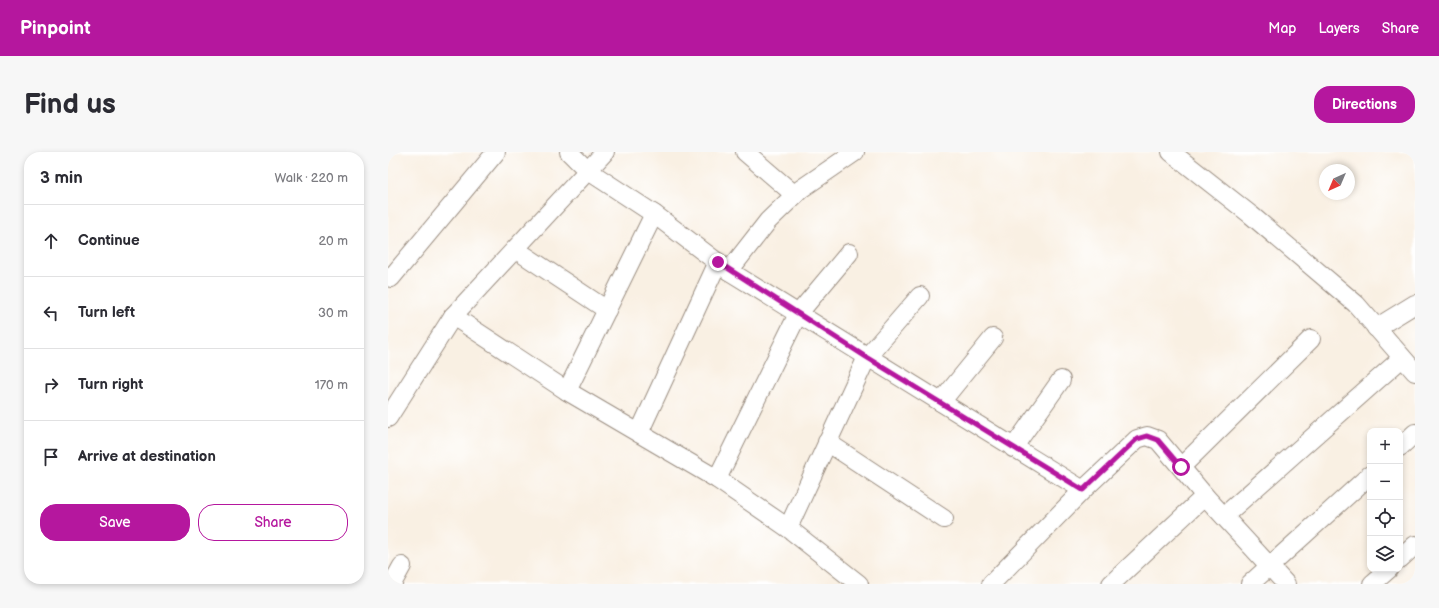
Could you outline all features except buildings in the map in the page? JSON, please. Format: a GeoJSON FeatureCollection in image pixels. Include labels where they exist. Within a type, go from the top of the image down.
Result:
{"type":"FeatureCollection","features":[{"type":"Feature","properties":{"kind":"street"},"geometry":{"type":"LineString","coordinates":[[391,278],[496,152]]}},
{"type":"Feature","properties":{"kind":"street"},"geometry":{"type":"LineString","coordinates":[[569,152],[587,170],[654,214],[724,266],[866,357],[1083,490]]}},
{"type":"Feature","properties":{"kind":"street"},"geometry":{"type":"LineString","coordinates":[[388,418],[452,316],[605,152]]}},
{"type":"Feature","properties":{"kind":"street"},"geometry":{"type":"LineString","coordinates":[[745,152],[795,195]]}},
{"type":"Feature","properties":{"kind":"street"},"geometry":{"type":"LineString","coordinates":[[639,433],[724,266],[800,189],[855,152]]}},
{"type":"Feature","properties":{"kind":"street"},"geometry":{"type":"LineString","coordinates":[[1171,152],[1251,215],[1350,299],[1415,372]]}},
{"type":"Feature","properties":{"kind":"street"},"geometry":{"type":"LineString","coordinates":[[567,391],[654,214]]}},
{"type":"Feature","properties":{"kind":"street"},"geometry":{"type":"LineString","coordinates":[[515,249],[606,310]]}},
{"type":"Feature","properties":{"kind":"street"},"geometry":{"type":"LineString","coordinates":[[717,479],[798,314],[848,252]]}},
{"type":"Feature","properties":{"kind":"street"},"geometry":{"type":"LineString","coordinates":[[788,528],[866,357],[920,296]]}},
{"type":"Feature","properties":{"kind":"street"},"geometry":{"type":"LineString","coordinates":[[1376,328],[1415,304]]}},
{"type":"Feature","properties":{"kind":"street"},"geometry":{"type":"LineString","coordinates":[[452,316],[567,391],[717,479],[788,528],[859,584]]}},
{"type":"Feature","properties":{"kind":"street"},"geometry":{"type":"LineString","coordinates":[[941,402],[993,338]]}},
{"type":"Feature","properties":{"kind":"street"},"geometry":{"type":"LineString","coordinates":[[1181,467],[1311,339]]}},
{"type":"Feature","properties":{"kind":"street"},"geometry":{"type":"LineString","coordinates":[[1224,516],[1402,358]]}},
{"type":"Feature","properties":{"kind":"street"},"geometry":{"type":"LineString","coordinates":[[1013,448],[1061,380]]}},
{"type":"Feature","properties":{"kind":"street"},"geometry":{"type":"LineString","coordinates":[[1403,444],[1415,433]]}},
{"type":"Feature","properties":{"kind":"street"},"geometry":{"type":"LineString","coordinates":[[991,584],[1083,490],[1137,439],[1147,436],[1158,440],[1205,496],[1286,584]]}},
{"type":"Feature","properties":{"kind":"street"},"geometry":{"type":"LineString","coordinates":[[827,442],[944,519]]}},
{"type":"Feature","properties":{"kind":"street"},"geometry":{"type":"LineString","coordinates":[[1250,584],[1367,477]]}},
{"type":"Feature","properties":{"kind":"street"},"geometry":{"type":"LineString","coordinates":[[1111,584],[1205,496]]}},
{"type":"Feature","properties":{"kind":"street"},"geometry":{"type":"LineString","coordinates":[[1403,556],[1415,545]]}},
{"type":"Feature","properties":{"kind":"street"},"geometry":{"type":"LineString","coordinates":[[392,584],[402,566]]}},
{"type":"Feature","properties":{"kind":"street"},"geometry":{"type":"LineString","coordinates":[[1372,584],[1386,572]]}},
{"type":"Feature","properties":{"kind":"route"},"geometry":{"type":"LineString","coordinates":[[718,262],[729,271],[866,357],[1083,490],[1137,439],[1147,436],[1158,440],[1181,467]]}}]}
